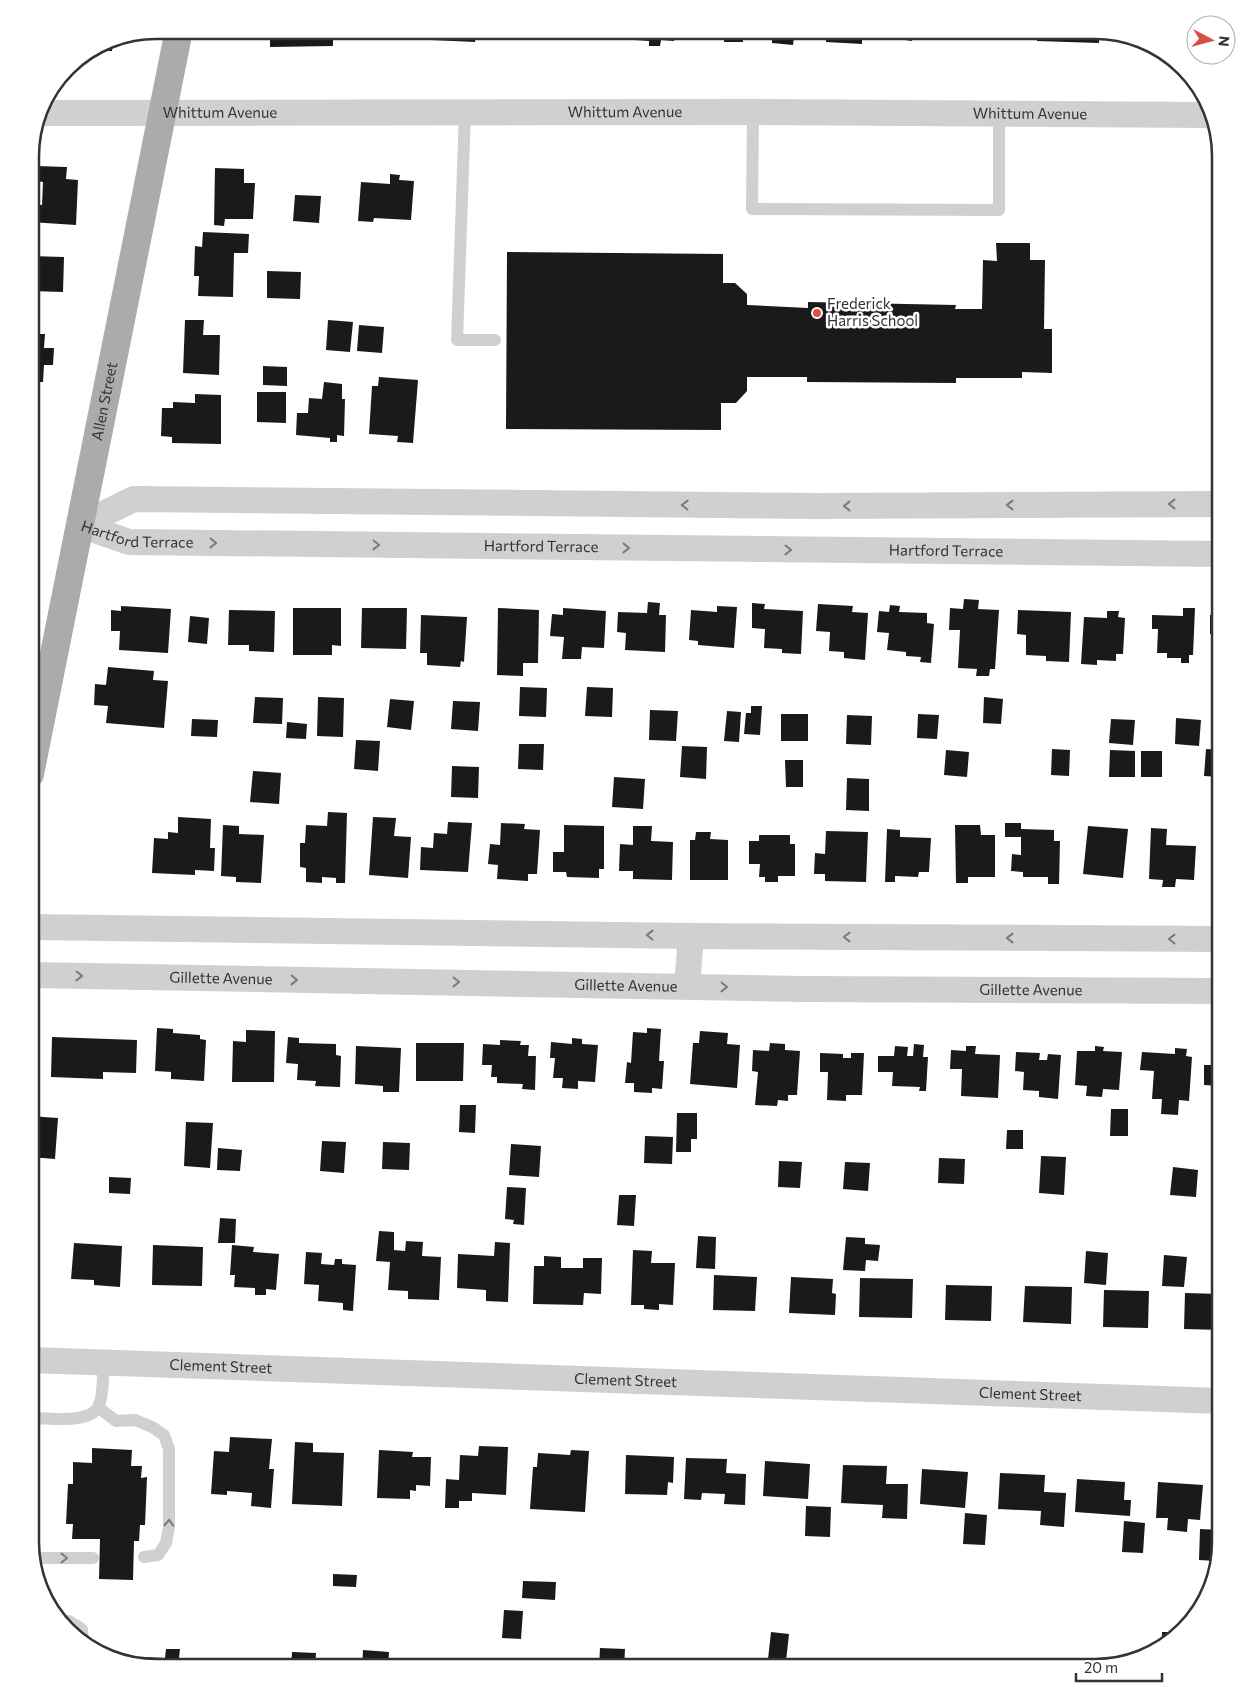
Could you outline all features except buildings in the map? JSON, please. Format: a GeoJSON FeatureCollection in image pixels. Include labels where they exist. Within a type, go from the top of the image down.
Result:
{"type":"FeatureCollection","features":[{"type":"Feature","properties":{"kind":"main road","name":"Allen Street"},"geometry":{"type":"LineString","coordinates":[[39,729],[177,39]]}},
{"type":"Feature","properties":{"kind":"street","name":"Whittum Avenue"},"geometry":{"type":"LineString","coordinates":[[47,113],[752,112],[1204,114]]}},
{"type":"Feature","properties":{"kind":"street","name":"Hartford Terrace"},"geometry":{"type":"LineString","coordinates":[[80,525],[134,499],[818,506],[1212,504]]}},
{"type":"Feature","properties":{"kind":"street","name":"Hartford Terrace"},"geometry":{"type":"LineString","coordinates":[[80,525],[129,542],[1212,554]]}},
{"type":"Feature","properties":{"kind":"street"},"geometry":{"type":"LineString","coordinates":[[39,927],[691,936],[1212,939]]}},
{"type":"Feature","properties":{"kind":"street"},"geometry":{"type":"LineString","coordinates":[[687,986],[691,936]]}},
{"type":"Feature","properties":{"kind":"street","name":"Gillette Avenue"},"geometry":{"type":"LineString","coordinates":[[39,975],[812,989],[1212,991]]}},
{"type":"Feature","properties":{"kind":"street","name":"Clement Street"},"geometry":{"type":"LineString","coordinates":[[39,1360],[1212,1401]]}},
{"type":"Feature","properties":{"kind":"lane"},"geometry":{"type":"LineString","coordinates":[[464,112],[458,340],[495,340]]}},
{"type":"Feature","properties":{"kind":"lane"},"geometry":{"type":"LineString","coordinates":[[752,112],[752,209],[1000,210],[1000,113]]}},
{"type":"Feature","properties":{"kind":"lane"},"geometry":{"type":"LineString","coordinates":[[39,1418],[76,1420],[87,1417],[99,1408],[102,1395],[104,1363]]}},
{"type":"Feature","properties":{"kind":"lane"},"geometry":{"type":"LineString","coordinates":[[99,1408],[116,1421],[135,1420],[152,1427],[164,1435],[169,1449],[169,1527],[166,1543],[158,1555],[144,1556]]}},
{"type":"Feature","properties":{"kind":"lane"},"geometry":{"type":"LineString","coordinates":[[40,1558],[93,1558]]}},
{"type":"Feature","properties":{"kind":"lane"},"geometry":{"type":"LineString","coordinates":[[70,1622],[82,1629],[82,1633]]}},
{"type":"Feature","properties":{"kind":"place","name":"Frederick Harris School"},"geometry":{"type":"Point","coordinates":[817,313]}}]}
